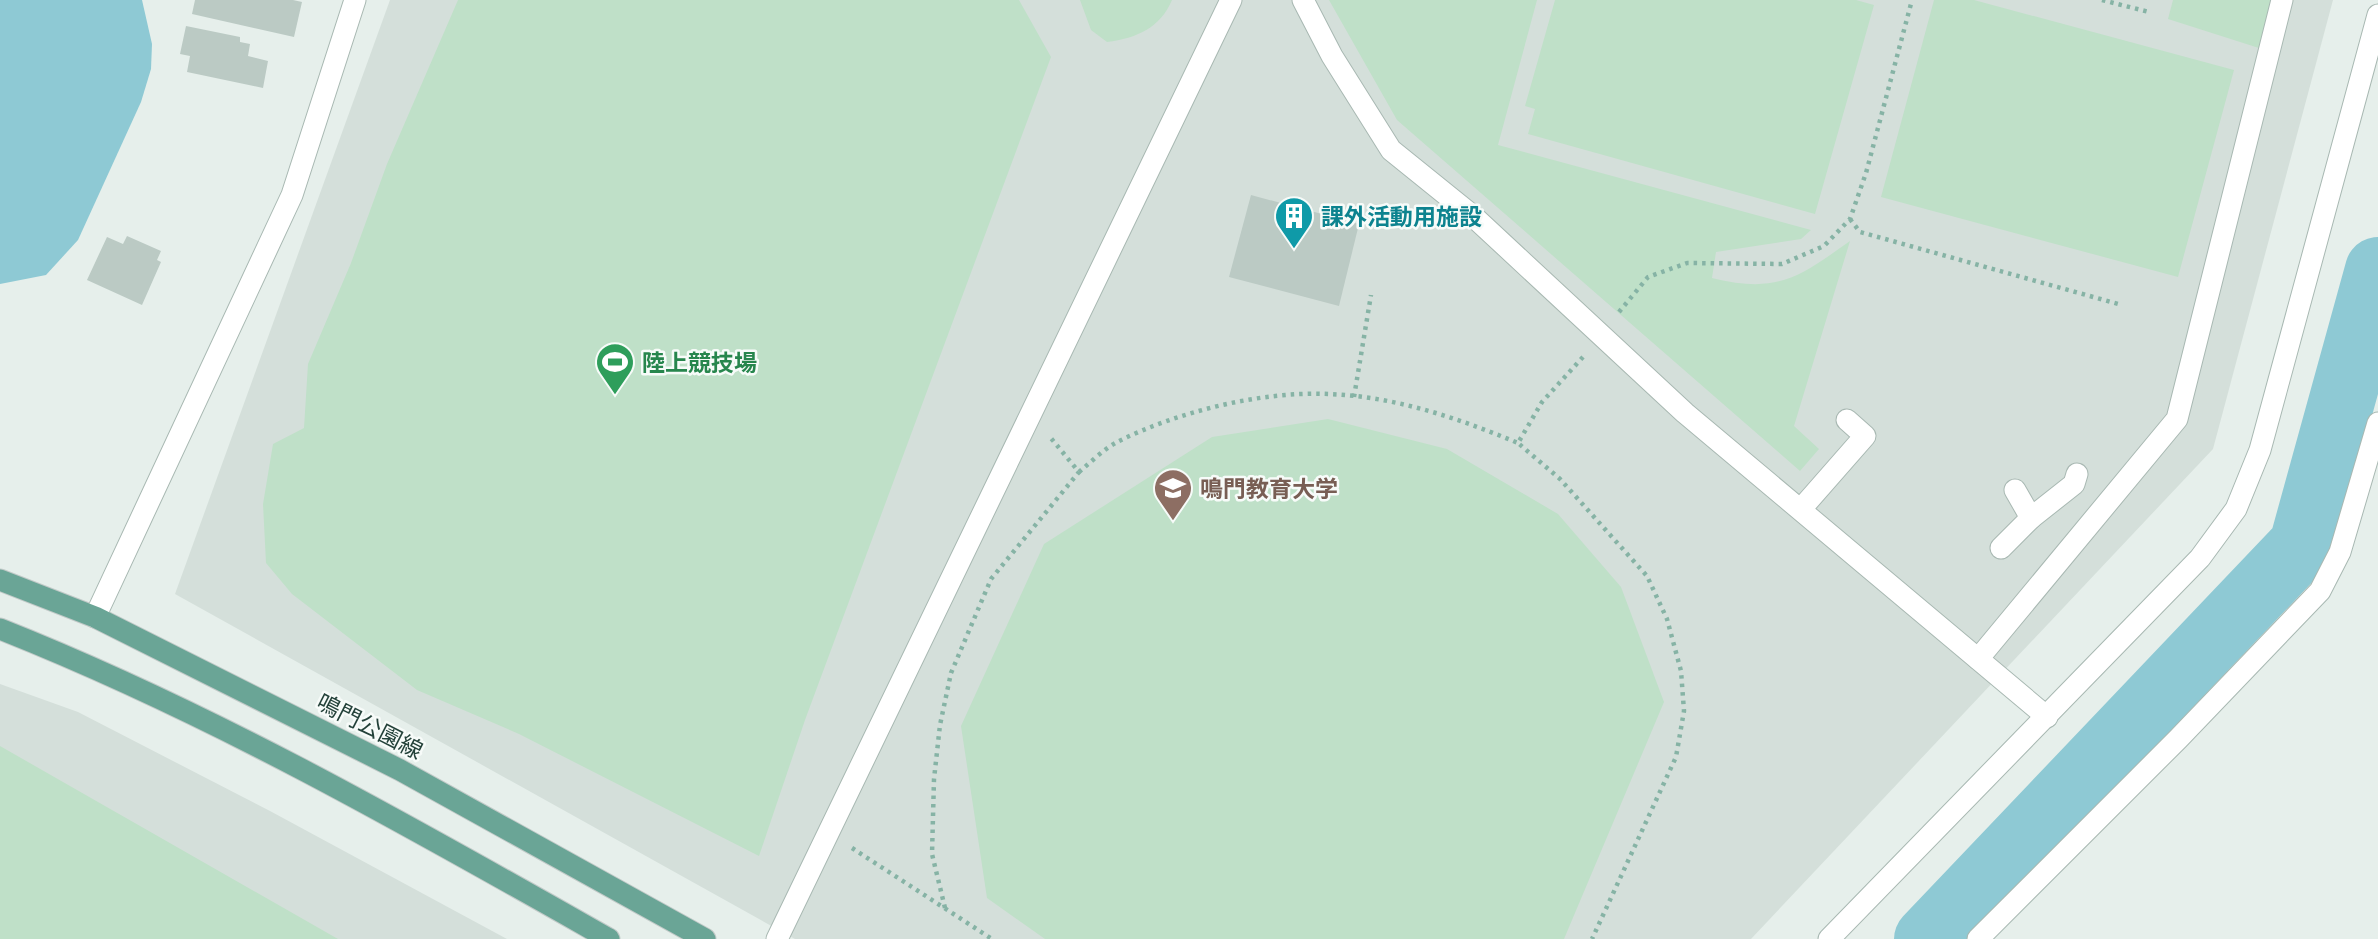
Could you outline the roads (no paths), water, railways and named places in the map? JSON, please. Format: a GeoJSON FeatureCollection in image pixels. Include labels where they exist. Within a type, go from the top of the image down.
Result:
{"type":"FeatureCollection","features":[{"type":"Feature","properties":{"kind":"main road","name":"鳴門公園線"},"geometry":{"type":"LineString","coordinates":[[0,580],[95,617],[400,770],[705,939]]}},
{"type":"Feature","properties":{"kind":"main road"},"geometry":{"type":"LineString","coordinates":[[0,629],[98,668],[372,805],[610,939]]}},
{"type":"Feature","properties":{"kind":"street"},"geometry":{"type":"LineString","coordinates":[[95,617],[292,195],[355,0]]}},
{"type":"Feature","properties":{"kind":"street"},"geometry":{"type":"LineString","coordinates":[[777,939],[1231,0]]}},
{"type":"Feature","properties":{"kind":"street"},"geometry":{"type":"LineString","coordinates":[[1303,0],[1332,56],[1391,150],[1474,216],[1685,413],[2047,717]]}},
{"type":"Feature","properties":{"kind":"street"},"geometry":{"type":"LineString","coordinates":[[1978,659],[2177,419],[2282,0]]}},
{"type":"Feature","properties":{"kind":"street"},"geometry":{"type":"LineString","coordinates":[[1829,939],[2200,558],[2236,509],[2260,450],[2378,15]]}},
{"type":"Feature","properties":{"kind":"street"},"geometry":{"type":"LineString","coordinates":[[1801,509],[1865,436],[1847,420]]}},
{"type":"Feature","properties":{"kind":"street"},"geometry":{"type":"LineString","coordinates":[[1978,939],[2178,739],[2320,591],[2340,552],[2378,423]]}},
{"type":"Feature","properties":{"kind":"street"},"geometry":{"type":"LineString","coordinates":[[2001,548],[2031,518],[2074,484],[2077,474]]}},
{"type":"Feature","properties":{"kind":"street"},"geometry":{"type":"LineString","coordinates":[[2015,490],[2031,518]]}},
{"type":"Feature","properties":{"kind":"water"},"geometry":{"type":"Polygon","coordinates":[[[0,0],[142,0],[152,44],[151,69],[141,102],[78,240],[46,275],[0,284],[0,0]]]}},
{"type":"Feature","properties":{"kind":"waterway"},"geometry":{"type":"LineString","coordinates":[[1927,939],[2302,545],[2378,270]]}},
{"type":"Feature","properties":{"kind":"place","name":"課外活動用施設"},"geometry":{"type":"Point","coordinates":[1294,250]}},
{"type":"Feature","properties":{"kind":"place","name":"陸上競技場"},"geometry":{"type":"Point","coordinates":[615,396]}},
{"type":"Feature","properties":{"kind":"place","name":"鳴門教育大学"},"geometry":{"type":"Point","coordinates":[1173,522]}}]}
